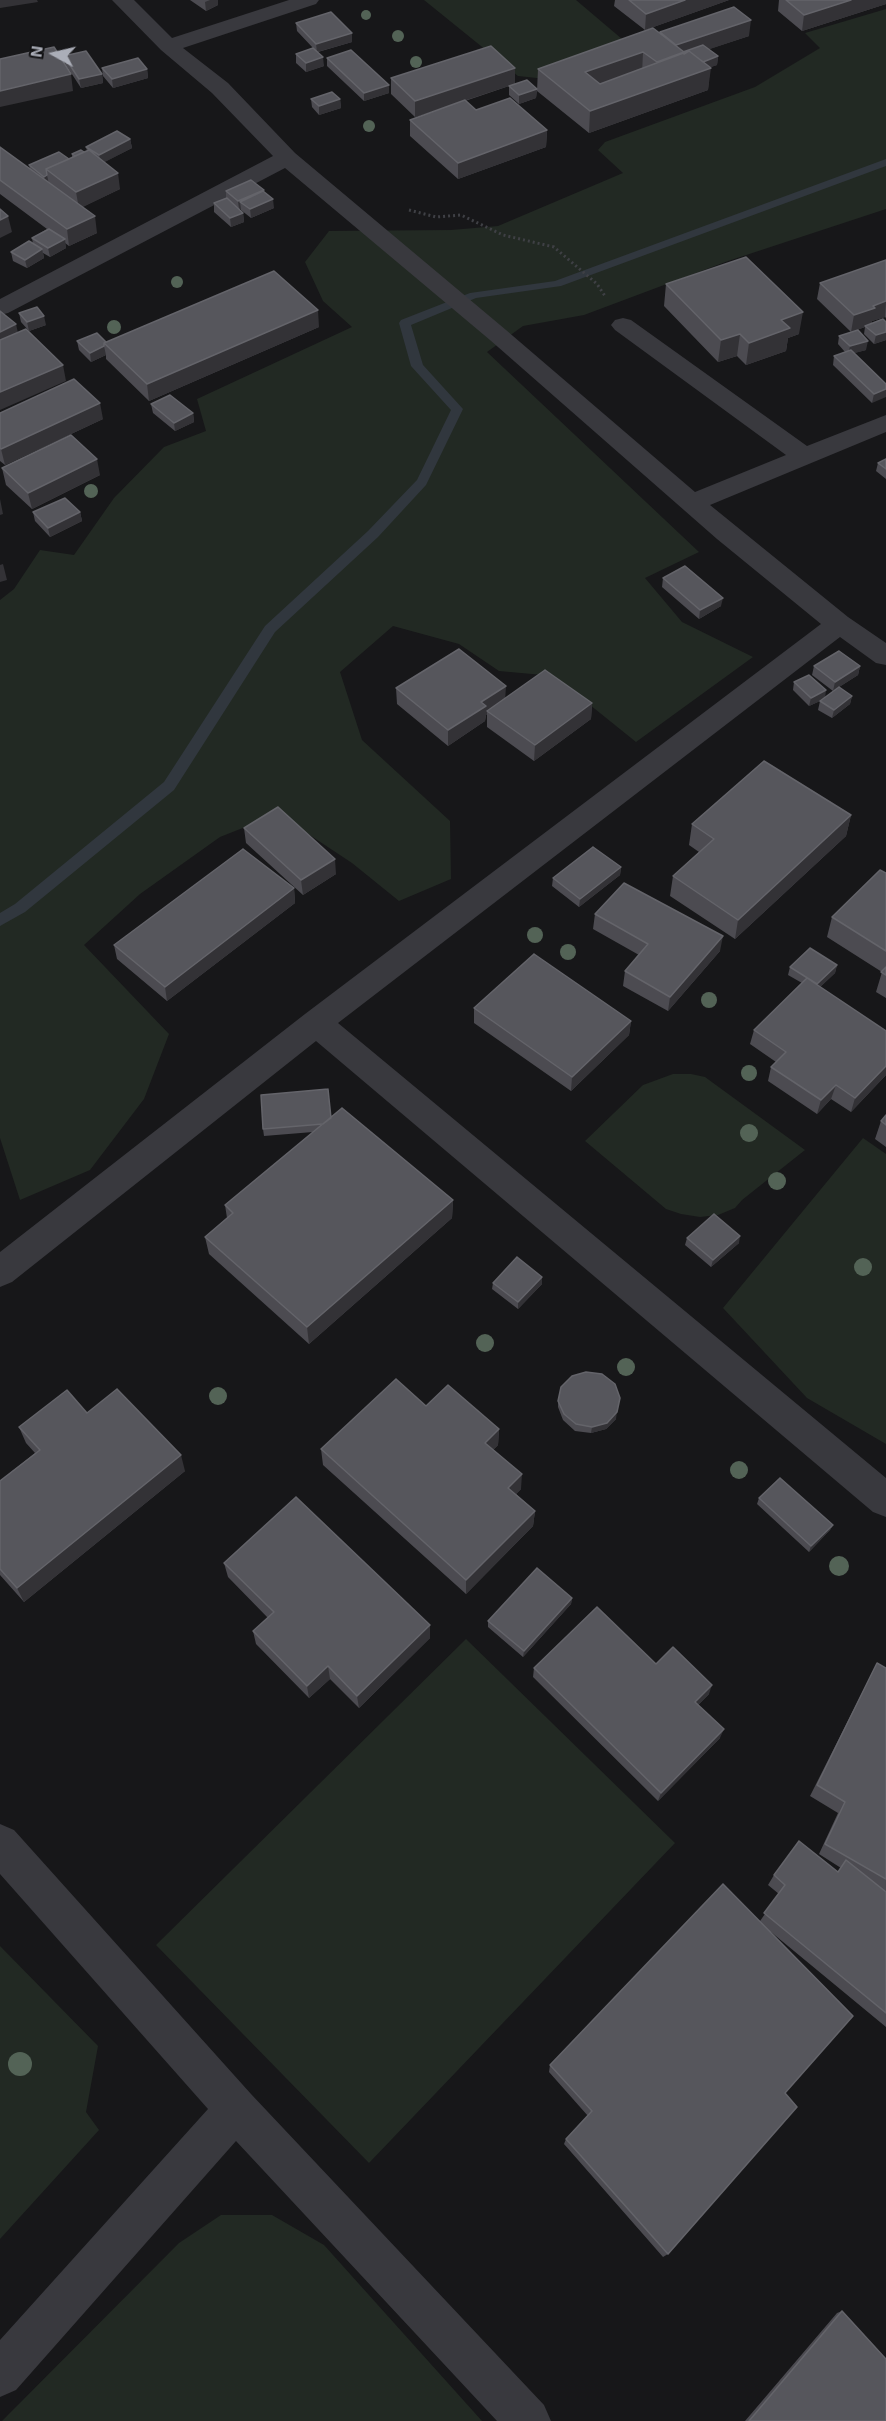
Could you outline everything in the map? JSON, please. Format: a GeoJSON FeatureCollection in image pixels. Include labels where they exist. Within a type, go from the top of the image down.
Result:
{"type":"FeatureCollection","features":[{"type":"Feature","properties":{"kind":"street"},"geometry":{"type":"LineString","coordinates":[[122,0],[168,46],[220,88],[287,158],[413,262],[692,503],[839,624],[886,656]]}},
{"type":"Feature","properties":{"kind":"street"},"geometry":{"type":"LineString","coordinates":[[168,46],[309,0]]}},
{"type":"Feature","properties":{"kind":"street"},"geometry":{"type":"LineString","coordinates":[[0,308],[287,158]]}},
{"type":"Feature","properties":{"kind":"street"},"geometry":{"type":"LineString","coordinates":[[623,325],[805,457]]}},
{"type":"Feature","properties":{"kind":"street"},"geometry":{"type":"LineString","coordinates":[[692,503],[886,423]]}},
{"type":"Feature","properties":{"kind":"street"},"geometry":{"type":"LineString","coordinates":[[0,1272],[316,1023],[839,624]]}},
{"type":"Feature","properties":{"kind":"street"},"geometry":{"type":"LineString","coordinates":[[316,1023],[886,1500]]}},
{"type":"Feature","properties":{"kind":"street"},"geometry":{"type":"LineString","coordinates":[[0,1844],[236,2109],[528,2421]]}},
{"type":"Feature","properties":{"kind":"street"},"geometry":{"type":"LineString","coordinates":[[0,2374],[236,2109]]}},
{"type":"Feature","properties":{"kind":"path"},"geometry":{"type":"LineString","coordinates":[[405,209],[436,218],[462,215],[503,235],[554,247],[597,284]]}},
{"type":"Feature","properties":{"kind":"shaded area"},"geometry":{"type":"Polygon","coordinates":[[[424,0],[576,0],[622,39],[621,53],[546,79],[518,76],[424,0]]]}},
{"type":"Feature","properties":{"kind":"shaded area"},"geometry":{"type":"Polygon","coordinates":[[[886,9],[886,209],[728,261],[584,315],[523,326],[487,352],[699,552],[645,578],[682,622],[753,657],[636,742],[554,676],[499,671],[459,644],[393,626],[340,672],[362,740],[450,821],[451,879],[399,901],[352,863],[278,814],[220,837],[140,894],[84,945],[169,1034],[144,1099],[90,1170],[20,1200],[0,1138],[0,600],[14,589],[40,550],[74,555],[114,498],[164,447],[206,431],[197,399],[352,327],[323,301],[305,262],[329,231],[451,230],[498,226],[623,173],[598,150],[605,142],[755,87],[820,48],[805,33],[886,9]]]}},
{"type":"Feature","properties":{"kind":"shaded area"},"geometry":{"type":"Polygon","coordinates":[[[673,1074],[705,1077],[805,1150],[735,1208],[718,1215],[700,1217],[666,1209],[585,1141],[643,1085],[673,1074]]]}},
{"type":"Feature","properties":{"kind":"shaded area"},"geometry":{"type":"Polygon","coordinates":[[[863,1138],[886,1154],[886,1444],[807,1398],[723,1308],[863,1138]]]}},
{"type":"Feature","properties":{"kind":"shaded area"},"geometry":{"type":"Polygon","coordinates":[[[466,1639],[675,1843],[369,2163],[156,1945],[466,1639]]]}},
{"type":"Feature","properties":{"kind":"shaded area"},"geometry":{"type":"Polygon","coordinates":[[[0,1946],[98,2046],[86,2112],[99,2130],[0,2239],[0,1946]]]}},
{"type":"Feature","properties":{"kind":"shaded area"},"geometry":{"type":"Polygon","coordinates":[[[221,2215],[272,2215],[324,2245],[482,2421],[2,2421],[179,2243],[221,2215]]]}},
{"type":"Feature","properties":{"kind":"building"},"geometry":{"type":"Polygon","coordinates":[[[629,0],[685,0],[646,14],[629,0]]]}},
{"type":"Feature","properties":{"kind":"building"},"geometry":{"type":"Polygon","coordinates":[[[786,0],[851,0],[804,15],[786,0]]]}},
{"type":"Feature","properties":{"kind":"building"},"geometry":{"type":"Polygon","coordinates":[[[734,7],[751,20],[676,45],[660,32],[734,7]]]}},
{"type":"Feature","properties":{"kind":"building"},"geometry":{"type":"Polygon","coordinates":[[[331,12],[352,33],[316,44],[296,23],[331,12]]]}},
{"type":"Feature","properties":{"kind":"building"},"geometry":{"type":"Polygon","coordinates":[[[653,28],[684,52],[657,62],[643,52],[585,72],[600,84],[689,51],[711,68],[590,111],[538,69],[653,28]]]}},
{"type":"Feature","properties":{"kind":"building"},"geometry":{"type":"Polygon","coordinates":[[[703,45],[718,56],[703,62],[689,51],[684,54],[683,52],[703,45]]]}},
{"type":"Feature","properties":{"kind":"building"},"geometry":{"type":"Polygon","coordinates":[[[491,46],[515,68],[415,101],[391,78],[491,46]]]}},
{"type":"Feature","properties":{"kind":"building"},"geometry":{"type":"Polygon","coordinates":[[[54,47],[71,74],[0,91],[0,59],[54,47]]]}},
{"type":"Feature","properties":{"kind":"building"},"geometry":{"type":"Polygon","coordinates":[[[313,48],[323,57],[306,63],[296,54],[313,48]]]}},
{"type":"Feature","properties":{"kind":"building"},"geometry":{"type":"Polygon","coordinates":[[[351,50],[389,85],[364,93],[327,58],[351,50]]]}},
{"type":"Feature","properties":{"kind":"building"},"geometry":{"type":"Polygon","coordinates":[[[86,51],[102,74],[79,79],[64,56],[86,51]]]}},
{"type":"Feature","properties":{"kind":"building"},"geometry":{"type":"Polygon","coordinates":[[[138,58],[147,69],[112,79],[102,68],[138,58]]]}},
{"type":"Feature","properties":{"kind":"building"},"geometry":{"type":"Polygon","coordinates":[[[527,80],[537,89],[519,95],[509,86],[527,80]]]}},
{"type":"Feature","properties":{"kind":"building"},"geometry":{"type":"Polygon","coordinates":[[[332,92],[340,99],[319,106],[311,99],[332,92]]]}},
{"type":"Feature","properties":{"kind":"building"},"geometry":{"type":"Polygon","coordinates":[[[510,98],[547,130],[458,163],[410,120],[465,100],[476,110],[510,98]]]}},
{"type":"Feature","properties":{"kind":"building"},"geometry":{"type":"Polygon","coordinates":[[[117,131],[130,139],[99,155],[86,147],[117,131]]]}},
{"type":"Feature","properties":{"kind":"building"},"geometry":{"type":"Polygon","coordinates":[[[0,147],[95,216],[67,229],[0,180],[0,147]]]}},
{"type":"Feature","properties":{"kind":"building"},"geometry":{"type":"Polygon","coordinates":[[[81,150],[84,152],[75,156],[72,154],[81,150]]]}},
{"type":"Feature","properties":{"kind":"building"},"geometry":{"type":"Polygon","coordinates":[[[89,150],[118,173],[76,192],[46,169],[89,150]]]}},
{"type":"Feature","properties":{"kind":"building"},"geometry":{"type":"Polygon","coordinates":[[[59,152],[69,159],[46,169],[47,175],[44,177],[29,165],[59,152]]]}},
{"type":"Feature","properties":{"kind":"building"},"geometry":{"type":"Polygon","coordinates":[[[251,180],[264,190],[238,201],[226,191],[251,180]]]}},
{"type":"Feature","properties":{"kind":"building"},"geometry":{"type":"Polygon","coordinates":[[[263,191],[273,199],[250,209],[240,202],[263,191]]]}},
{"type":"Feature","properties":{"kind":"building"},"geometry":{"type":"Polygon","coordinates":[[[227,198],[243,213],[230,218],[214,203],[227,198]]]}},
{"type":"Feature","properties":{"kind":"building"},"geometry":{"type":"Polygon","coordinates":[[[0,209],[8,216],[0,220],[0,209]]]}},
{"type":"Feature","properties":{"kind":"building"},"geometry":{"type":"Polygon","coordinates":[[[49,229],[65,239],[48,248],[32,238],[49,229]]]}},
{"type":"Feature","properties":{"kind":"building"},"geometry":{"type":"Polygon","coordinates":[[[29,241],[42,249],[25,260],[11,252],[29,241]]]}},
{"type":"Feature","properties":{"kind":"building"},"geometry":{"type":"Polygon","coordinates":[[[746,257],[803,312],[781,320],[790,328],[749,343],[740,334],[721,340],[666,284],[746,257]]]}},
{"type":"Feature","properties":{"kind":"building"},"geometry":{"type":"Polygon","coordinates":[[[886,260],[886,301],[873,306],[875,308],[854,315],[820,283],[886,260]]]}},
{"type":"Feature","properties":{"kind":"building"},"geometry":{"type":"Polygon","coordinates":[[[274,271],[318,310],[147,384],[104,343],[274,271]]]}},
{"type":"Feature","properties":{"kind":"building"},"geometry":{"type":"Polygon","coordinates":[[[37,307],[44,316],[27,322],[19,313],[37,307]]]}},
{"type":"Feature","properties":{"kind":"building"},"geometry":{"type":"Polygon","coordinates":[[[0,311],[16,324],[0,332],[0,311]]]}},
{"type":"Feature","properties":{"kind":"building"},"geometry":{"type":"Polygon","coordinates":[[[883,319],[886,322],[886,332],[876,335],[865,326],[883,319]]]}},
{"type":"Feature","properties":{"kind":"building"},"geometry":{"type":"Polygon","coordinates":[[[26,329],[63,365],[0,392],[0,340],[26,329]]]}},
{"type":"Feature","properties":{"kind":"building"},"geometry":{"type":"Polygon","coordinates":[[[858,330],[868,341],[850,346],[839,336],[858,330]]]}},
{"type":"Feature","properties":{"kind":"building"},"geometry":{"type":"Polygon","coordinates":[[[97,333],[106,342],[104,346],[90,353],[77,341],[97,333]]]}},
{"type":"Feature","properties":{"kind":"building"},"geometry":{"type":"Polygon","coordinates":[[[851,350],[886,384],[886,389],[874,394],[834,356],[851,350]]]}},
{"type":"Feature","properties":{"kind":"building"},"geometry":{"type":"Polygon","coordinates":[[[74,379],[100,403],[0,448],[0,413],[74,379]]]}},
{"type":"Feature","properties":{"kind":"building"},"geometry":{"type":"Polygon","coordinates":[[[170,395],[193,413],[174,423],[151,404],[170,395]]]}},
{"type":"Feature","properties":{"kind":"building"},"geometry":{"type":"Polygon","coordinates":[[[71,435],[97,459],[28,493],[2,468],[71,435]]]}},
{"type":"Feature","properties":{"kind":"building"},"geometry":{"type":"Polygon","coordinates":[[[886,459],[886,469],[878,463],[886,459]]]}},
{"type":"Feature","properties":{"kind":"building"},"geometry":{"type":"Polygon","coordinates":[[[65,498],[80,512],[48,528],[33,512],[65,498]]]}},
{"type":"Feature","properties":{"kind":"building"},"geometry":{"type":"Polygon","coordinates":[[[685,566],[723,598],[700,610],[663,578],[685,566]]]}},
{"type":"Feature","properties":{"kind":"building"},"geometry":{"type":"Polygon","coordinates":[[[459,649],[506,686],[481,702],[486,706],[448,730],[396,688],[459,649]]]}},
{"type":"Feature","properties":{"kind":"building"},"geometry":{"type":"Polygon","coordinates":[[[839,651],[860,666],[835,682],[814,666],[839,651]]]}},
{"type":"Feature","properties":{"kind":"building"},"geometry":{"type":"Polygon","coordinates":[[[545,670],[592,703],[535,745],[487,711],[545,670]]]}},
{"type":"Feature","properties":{"kind":"building"},"geometry":{"type":"Polygon","coordinates":[[[809,675],[826,690],[811,698],[794,682],[809,675]]]}},
{"type":"Feature","properties":{"kind":"building"},"geometry":{"type":"Polygon","coordinates":[[[839,687],[852,696],[834,710],[820,701],[839,687]]]}},
{"type":"Feature","properties":{"kind":"building"},"geometry":{"type":"Polygon","coordinates":[[[764,761],[851,815],[738,920],[673,876],[714,839],[692,824],[764,761]]]}},
{"type":"Feature","properties":{"kind":"building"},"geometry":{"type":"Polygon","coordinates":[[[278,807],[335,859],[301,880],[244,828],[278,807]]]}},
{"type":"Feature","properties":{"kind":"building"},"geometry":{"type":"Polygon","coordinates":[[[593,847],[621,867],[580,899],[553,878],[593,847]]]}},
{"type":"Feature","properties":{"kind":"building"},"geometry":{"type":"Polygon","coordinates":[[[243,849],[294,888],[165,987],[114,945],[243,849]]]}},
{"type":"Feature","properties":{"kind":"building"},"geometry":{"type":"Polygon","coordinates":[[[880,870],[886,873],[886,951],[832,917],[880,870]]]}},
{"type":"Feature","properties":{"kind":"building"},"geometry":{"type":"Polygon","coordinates":[[[624,883],[723,936],[670,997],[625,971],[648,944],[595,914],[624,883]]]}},
{"type":"Feature","properties":{"kind":"building"},"geometry":{"type":"Polygon","coordinates":[[[810,948],[837,965],[817,984],[790,967],[810,948]]]}},
{"type":"Feature","properties":{"kind":"building"},"geometry":{"type":"Polygon","coordinates":[[[534,954],[631,1021],[572,1077],[474,1008],[534,954]]]}},
{"type":"Feature","properties":{"kind":"building"},"geometry":{"type":"Polygon","coordinates":[[[807,978],[886,1031],[886,1066],[855,1098],[836,1085],[821,1100],[771,1067],[786,1052],[754,1030],[807,978]]]}},
{"type":"Feature","properties":{"kind":"building"},"geometry":{"type":"Polygon","coordinates":[[[328,1089],[331,1118],[323,1124],[263,1129],[261,1095],[328,1089]]]}},
{"type":"Feature","properties":{"kind":"building"},"geometry":{"type":"Polygon","coordinates":[[[342,1108],[453,1200],[307,1327],[205,1237],[233,1213],[225,1205],[342,1108]]]}},
{"type":"Feature","properties":{"kind":"building"},"geometry":{"type":"Polygon","coordinates":[[[886,1115],[886,1125],[881,1121],[886,1115]]]}},
{"type":"Feature","properties":{"kind":"building"},"geometry":{"type":"Polygon","coordinates":[[[714,1214],[740,1236],[713,1260],[687,1238],[714,1214]]]}},
{"type":"Feature","properties":{"kind":"building"},"geometry":{"type":"Polygon","coordinates":[[[517,1257],[542,1277],[518,1302],[493,1283],[517,1257]]]}},
{"type":"Feature","properties":{"kind":"building"},"geometry":{"type":"Polygon","coordinates":[[[586,1372],[602,1374],[615,1384],[620,1398],[617,1412],[607,1423],[592,1427],[576,1424],[564,1414],[558,1401],[561,1387],[572,1376],[586,1372]]]}},
{"type":"Feature","properties":{"kind":"building"},"geometry":{"type":"Polygon","coordinates":[[[396,1379],[426,1406],[448,1385],[499,1429],[485,1443],[522,1474],[508,1488],[535,1511],[466,1580],[321,1449],[396,1379]]]}},
{"type":"Feature","properties":{"kind":"building"},"geometry":{"type":"Polygon","coordinates":[[[117,1389],[181,1455],[17,1588],[0,1569],[0,1481],[40,1450],[19,1427],[67,1390],[87,1413],[117,1389]]]}},
{"type":"Feature","properties":{"kind":"building"},"geometry":{"type":"Polygon","coordinates":[[[780,1478],[833,1525],[811,1546],[759,1498],[780,1478]]]}},
{"type":"Feature","properties":{"kind":"building"},"geometry":{"type":"Polygon","coordinates":[[[296,1497],[430,1625],[357,1696],[328,1666],[307,1686],[253,1631],[274,1612],[224,1563],[296,1497]]]}},
{"type":"Feature","properties":{"kind":"building"},"geometry":{"type":"Polygon","coordinates":[[[537,1568],[572,1598],[524,1651],[488,1621],[537,1568]]]}},
{"type":"Feature","properties":{"kind":"building"},"geometry":{"type":"Polygon","coordinates":[[[597,1607],[656,1664],[673,1647],[712,1685],[695,1702],[724,1729],[661,1793],[534,1668],[597,1607]]]}},
{"type":"Feature","properties":{"kind":"building"},"geometry":{"type":"Polygon","coordinates":[[[877,1663],[886,1668],[886,1879],[825,1844],[845,1802],[817,1785],[877,1663]]]}},
{"type":"Feature","properties":{"kind":"building"},"geometry":{"type":"Polygon","coordinates":[[[799,1841],[838,1872],[846,1860],[886,1892],[886,2013],[764,1913],[785,1885],[774,1875],[799,1841]]]}},
{"type":"Feature","properties":{"kind":"building"},"geometry":{"type":"Polygon","coordinates":[[[723,1884],[853,2016],[785,2093],[797,2107],[668,2254],[566,2139],[592,2111],[550,2065],[723,1884]]]}},
{"type":"Feature","properties":{"kind":"building"},"geometry":{"type":"Polygon","coordinates":[[[842,2311],[886,2359],[886,2421],[749,2421],[842,2311]]]}},
{"type":"Feature","properties":{"kind":"waterway"},"geometry":{"type":"LineString","coordinates":[[0,920],[20,908],[169,786],[270,629],[373,534],[422,482],[457,409],[417,366],[405,323],[474,295],[557,284],[886,162]]}}]}
